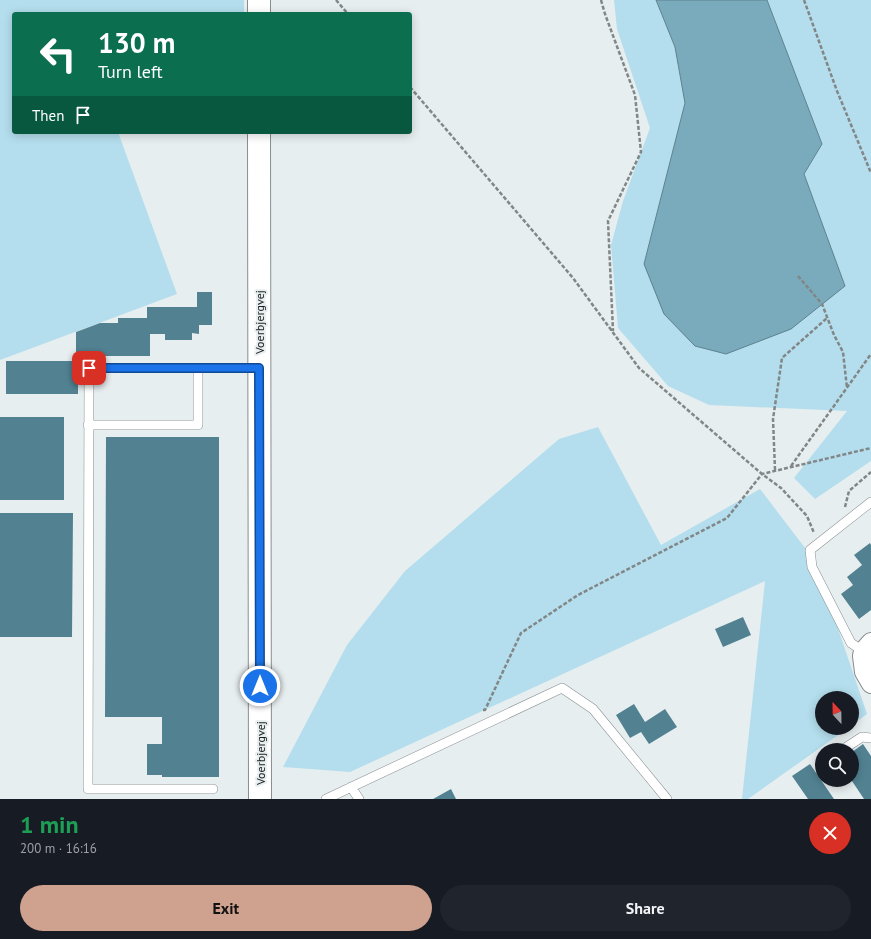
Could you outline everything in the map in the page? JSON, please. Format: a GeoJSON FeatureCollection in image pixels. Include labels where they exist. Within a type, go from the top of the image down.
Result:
{"type":"FeatureCollection","features":[{"type":"Feature","properties":{"kind":"street"},"geometry":{"type":"LineString","coordinates":[[259,0],[259,12]]}},
{"type":"Feature","properties":{"kind":"street","name":"Voerbjergvej"},"geometry":{"type":"LineString","coordinates":[[259,134],[260,799]]}},
{"type":"Feature","properties":{"kind":"street"},"geometry":{"type":"LineString","coordinates":[[865,649],[864,672],[871,684]]}},
{"type":"Feature","properties":{"kind":"lane"},"geometry":{"type":"LineString","coordinates":[[213,789],[88,789],[89,368],[259,368]]}},
{"type":"Feature","properties":{"kind":"lane"},"geometry":{"type":"LineString","coordinates":[[88,425],[198,425],[198,368]]}},
{"type":"Feature","properties":{"kind":"lane"},"geometry":{"type":"LineString","coordinates":[[865,649],[851,643],[812,567],[810,550],[871,502]]}},
{"type":"Feature","properties":{"kind":"lane"},"geometry":{"type":"LineString","coordinates":[[326,799],[562,688],[593,709],[667,799]]}},
{"type":"Feature","properties":{"kind":"lane"},"geometry":{"type":"LineString","coordinates":[[853,743],[862,737],[871,738]]}},
{"type":"Feature","properties":{"kind":"lane"},"geometry":{"type":"LineString","coordinates":[[351,787],[359,799]]}},
{"type":"Feature","properties":{"kind":"path"},"geometry":{"type":"LineString","coordinates":[[336,0],[346,12]]}},
{"type":"Feature","properties":{"kind":"path"},"geometry":{"type":"LineString","coordinates":[[601,0],[635,95],[641,152],[608,221],[613,332]]}},
{"type":"Feature","properties":{"kind":"path"},"geometry":{"type":"LineString","coordinates":[[804,0],[837,91],[871,174]]}},
{"type":"Feature","properties":{"kind":"path"},"geometry":{"type":"LineString","coordinates":[[412,89],[573,278],[639,368],[762,474],[781,488],[807,516],[814,535],[819,531]]}},
{"type":"Feature","properties":{"kind":"path"},"geometry":{"type":"LineString","coordinates":[[798,276],[822,304],[834,335],[844,352],[847,388]]}},
{"type":"Feature","properties":{"kind":"path"},"geometry":{"type":"LineString","coordinates":[[775,470],[774,419],[782,358],[827,318]]}},
{"type":"Feature","properties":{"kind":"path"},"geometry":{"type":"LineString","coordinates":[[791,467],[871,354]]}},
{"type":"Feature","properties":{"kind":"path"},"geometry":{"type":"LineString","coordinates":[[478,713],[485,710],[521,633],[578,595],[727,518],[762,474],[871,448]]}},
{"type":"Feature","properties":{"kind":"path"},"geometry":{"type":"LineString","coordinates":[[844,508],[850,491],[871,472]]}},
{"type":"Feature","properties":{"kind":"shaded area"},"geometry":{"type":"Polygon","coordinates":[[[0,0],[244,0],[244,12],[12,12],[12,134],[119,134],[177,294],[0,360],[0,0]]]}},
{"type":"Feature","properties":{"kind":"shaded area"},"geometry":{"type":"Polygon","coordinates":[[[614,0],[656,0],[675,47],[685,103],[644,264],[845,286],[804,174],[822,144],[767,0],[871,0],[871,461],[815,499],[794,478],[847,411],[709,405],[668,386],[618,328],[611,245],[623,201],[650,128],[617,29],[614,0]]]}},
{"type":"Feature","properties":{"kind":"shaded area"},"geometry":{"type":"Polygon","coordinates":[[[656,0],[767,0],[822,144],[804,174],[845,286],[791,329],[726,354],[695,346],[664,314],[644,264],[685,103],[675,47],[656,0]]]}},
{"type":"Feature","properties":{"kind":"shaded area"},"geometry":{"type":"Polygon","coordinates":[[[598,427],[661,545],[760,489],[815,561],[867,714],[859,720],[859,691],[815,691],[815,735],[838,735],[827,743],[815,743],[815,751],[748,799],[742,799],[765,581],[350,772],[283,767],[347,645],[405,571],[559,439],[598,427]]]}},
{"type":"Feature","properties":{"kind":"building"},"geometry":{"type":"Polygon","coordinates":[[[197,292],[212,292],[212,325],[199,325],[199,334],[192,333],[192,340],[165,340],[165,334],[150,334],[150,356],[76,356],[76,332],[100,323],[118,323],[118,318],[147,318],[147,307],[197,307],[197,292]]]}},
{"type":"Feature","properties":{"kind":"building"},"geometry":{"type":"Polygon","coordinates":[[[6,361],[78,361],[78,394],[6,394],[6,361]]]}},
{"type":"Feature","properties":{"kind":"building"},"geometry":{"type":"Polygon","coordinates":[[[0,417],[64,417],[64,500],[0,500],[0,417]]]}},
{"type":"Feature","properties":{"kind":"building"},"geometry":{"type":"Polygon","coordinates":[[[106,437],[219,437],[219,777],[162,777],[162,775],[147,775],[147,744],[162,744],[162,717],[105,717],[106,437]]]}},
{"type":"Feature","properties":{"kind":"building"},"geometry":{"type":"Polygon","coordinates":[[[0,513],[73,513],[72,637],[0,637],[0,513]]]}},
{"type":"Feature","properties":{"kind":"building"},"geometry":{"type":"Polygon","coordinates":[[[870,543],[871,610],[859,619],[841,594],[853,585],[847,577],[862,565],[854,555],[870,543]]]}},
{"type":"Feature","properties":{"kind":"building"},"geometry":{"type":"Polygon","coordinates":[[[743,617],[751,635],[723,647],[715,629],[743,617]]]}},
{"type":"Feature","properties":{"kind":"building"},"geometry":{"type":"Polygon","coordinates":[[[634,704],[645,722],[665,709],[677,727],[649,744],[641,732],[630,738],[616,715],[634,704]]]}},
{"type":"Feature","properties":{"kind":"building"},"geometry":{"type":"Polygon","coordinates":[[[863,744],[871,756],[871,799],[864,799],[856,787],[859,787],[859,747],[863,744]]]}},
{"type":"Feature","properties":{"kind":"building"},"geometry":{"type":"Polygon","coordinates":[[[810,764],[815,771],[815,787],[826,787],[834,799],[808,799],[792,776],[810,764]]]}},
{"type":"Feature","properties":{"kind":"building"},"geometry":{"type":"Polygon","coordinates":[[[451,789],[456,799],[433,799],[451,789]]]}},
{"type":"Feature","properties":{"kind":"route"},"geometry":{"type":"LineString","coordinates":[[89,368],[259,368],[260,686]]}}]}
